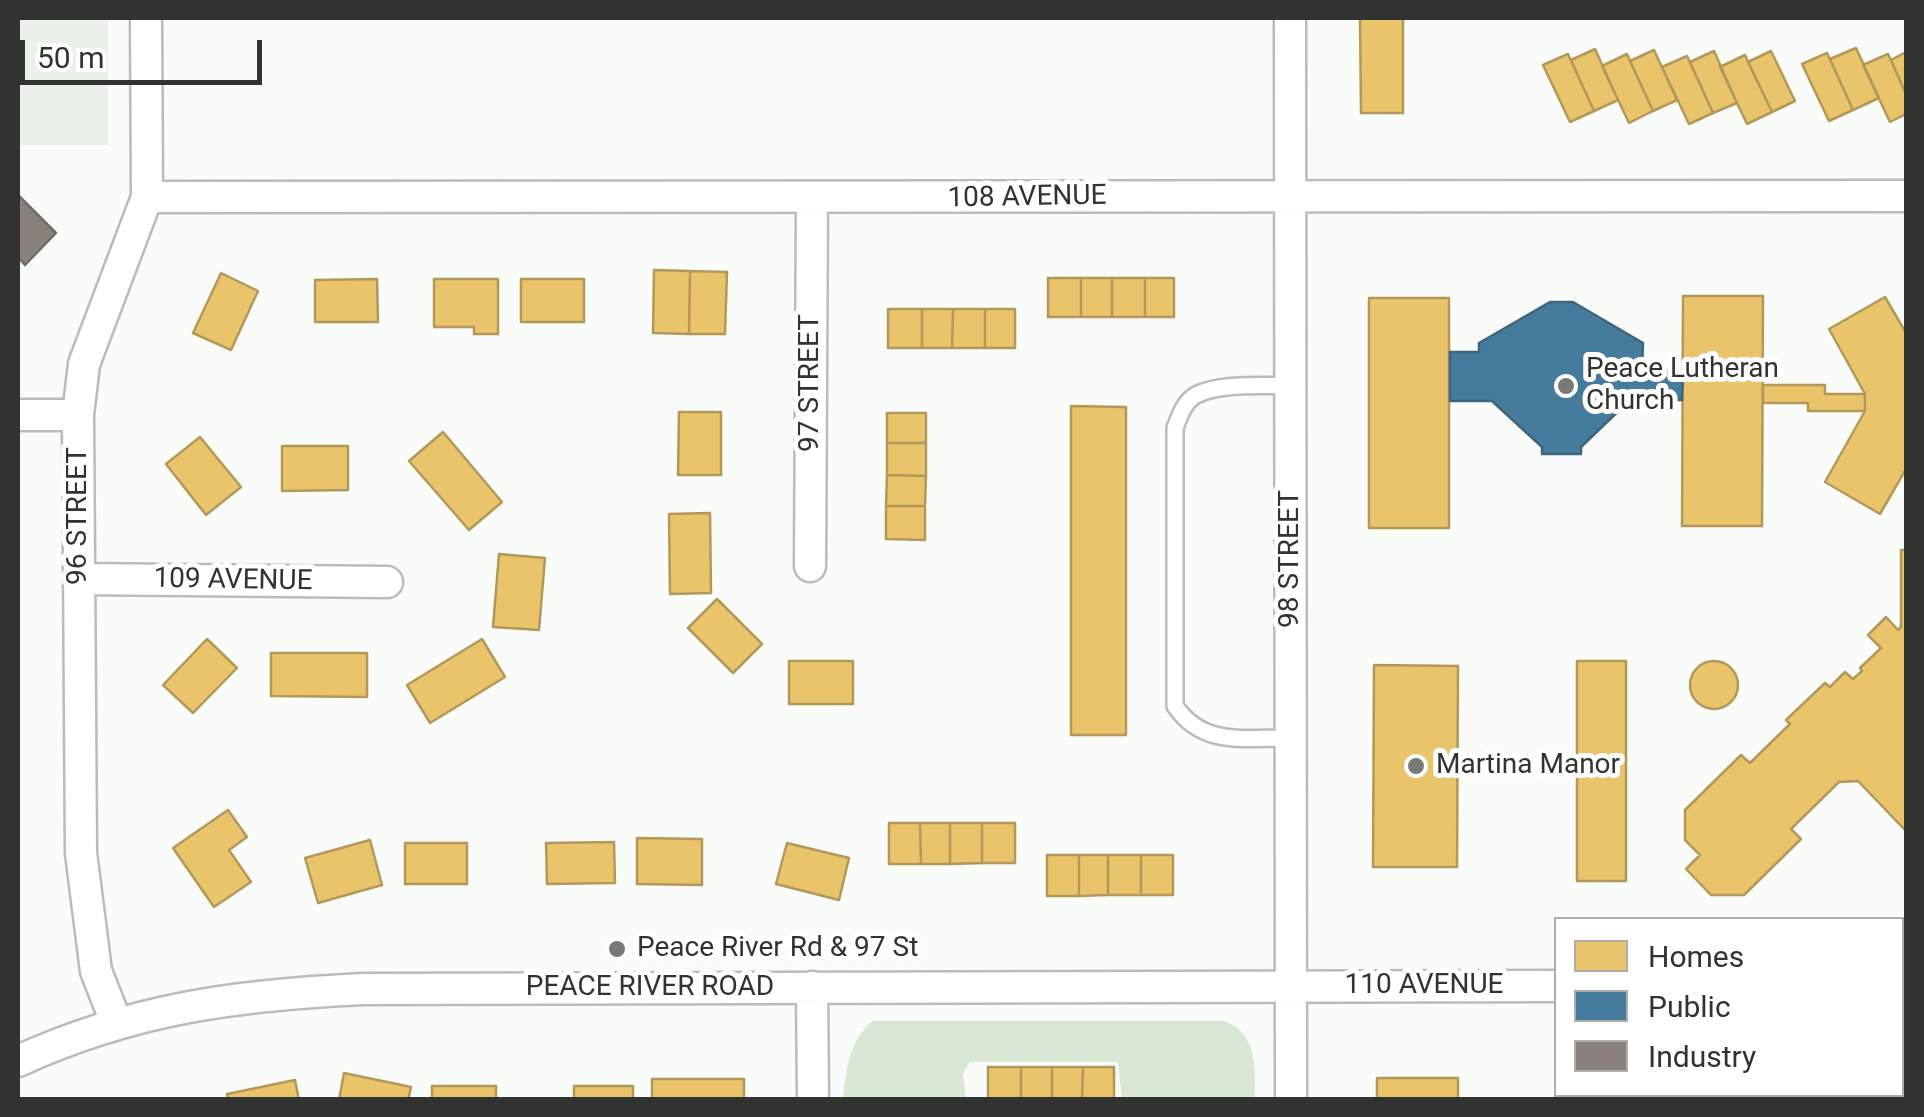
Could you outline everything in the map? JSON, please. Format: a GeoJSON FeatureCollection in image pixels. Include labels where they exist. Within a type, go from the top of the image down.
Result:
{"type":"FeatureCollection","features":[{"type":"Feature","properties":{"kind":"street","name":"96 STREET"},"geometry":{"type":"LineString","coordinates":[[116,1022],[96,971],[80,853],[78,414],[84,364],[147,198],[146,18]]}},
{"type":"Feature","properties":{"kind":"street","name":"98 STREET"},"geometry":{"type":"LineString","coordinates":[[1290,18],[1291,1100]]}},
{"type":"Feature","properties":{"kind":"street","name":"108 AVENUE"},"geometry":{"type":"LineString","coordinates":[[147,198],[1906,196]]}},
{"type":"Feature","properties":{"kind":"street","name":"97 STREET"},"geometry":{"type":"LineString","coordinates":[[810,566],[812,200]]}},
{"type":"Feature","properties":{"kind":"street"},"geometry":{"type":"LineString","coordinates":[[18,414],[78,414]]}},
{"type":"Feature","properties":{"kind":"street","name":"109 AVENUE"},"geometry":{"type":"LineString","coordinates":[[79,580],[387,582]]}},
{"type":"Feature","properties":{"kind":"street","name":"PEACE RIVER ROAD"},"geometry":{"type":"LineString","coordinates":[[18,1061],[116,1022],[216,1001],[288,992],[364,988],[1292,986]]}},
{"type":"Feature","properties":{"kind":"street","name":"110 AVENUE"},"geometry":{"type":"LineString","coordinates":[[1292,986],[1554,986]]}},
{"type":"Feature","properties":{"kind":"street"},"geometry":{"type":"LineString","coordinates":[[812,988],[813,1100]]}},
{"type":"Feature","properties":{"kind":"lane"},"geometry":{"type":"LineString","coordinates":[[1291,385],[1218,390],[1196,396],[1182,409],[1176,428],[1176,706],[1187,723],[1204,734],[1291,738]]}},
{"type":"Feature","properties":{"kind":"shaded area"},"geometry":{"type":"Polygon","coordinates":[[[18,18],[108,18],[108,145],[18,145],[18,18]]]}},
{"type":"Feature","properties":{"kind":"green space"},"geometry":{"type":"Polygon","coordinates":[[[872,1021],[1225,1021],[1244,1034],[1249,1043],[1255,1099],[1122,1099],[1118,1062],[970,1062],[963,1074],[966,1099],[843,1099],[854,1047],[872,1021]]]}},
{"type":"Feature","properties":{"kind":"building: Homes"},"geometry":{"type":"Polygon","coordinates":[[[1360,18],[1403,18],[1403,113],[1361,113],[1360,18]]]}},
{"type":"Feature","properties":{"kind":"building: Homes"},"geometry":{"type":"Polygon","coordinates":[[[1856,48],[1879,98],[1853,110],[1830,59],[1856,48]]]}},
{"type":"Feature","properties":{"kind":"building: Homes"},"geometry":{"type":"Polygon","coordinates":[[[1595,49],[1618,100],[1594,111],[1571,60],[1595,49]]]}},
{"type":"Feature","properties":{"kind":"building: Homes"},"geometry":{"type":"Polygon","coordinates":[[[1654,50],[1677,100],[1653,111],[1630,61],[1654,50]]]}},
{"type":"Feature","properties":{"kind":"building: Homes"},"geometry":{"type":"Polygon","coordinates":[[[1714,51],[1737,103],[1713,113],[1690,62],[1714,51]]]}},
{"type":"Feature","properties":{"kind":"building: Homes"},"geometry":{"type":"Polygon","coordinates":[[[1771,51],[1795,101],[1772,112],[1748,62],[1771,51]]]}},
{"type":"Feature","properties":{"kind":"building: Homes"},"geometry":{"type":"Polygon","coordinates":[[[1906,52],[1906,94],[1891,60],[1906,52]]]}},
{"type":"Feature","properties":{"kind":"building: Homes"},"geometry":{"type":"Polygon","coordinates":[[[1827,53],[1853,110],[1829,121],[1802,64],[1827,53]]]}},
{"type":"Feature","properties":{"kind":"building: Homes"},"geometry":{"type":"Polygon","coordinates":[[[1568,54],[1594,111],[1570,122],[1543,65],[1568,54]]]}},
{"type":"Feature","properties":{"kind":"building: Homes"},"geometry":{"type":"Polygon","coordinates":[[[1627,54],[1653,111],[1629,123],[1602,66],[1627,54]]]}},
{"type":"Feature","properties":{"kind":"building: Homes"},"geometry":{"type":"Polygon","coordinates":[[[1888,54],[1906,94],[1906,114],[1890,122],[1863,65],[1888,54]]]}},
{"type":"Feature","properties":{"kind":"building: Homes"},"geometry":{"type":"Polygon","coordinates":[[[1745,55],[1772,112],[1747,124],[1720,67],[1745,55]]]}},
{"type":"Feature","properties":{"kind":"building: Homes"},"geometry":{"type":"Polygon","coordinates":[[[1687,56],[1713,113],[1689,124],[1662,67],[1687,56]]]}},
{"type":"Feature","properties":{"kind":"building: Homes"},"geometry":{"type":"Polygon","coordinates":[[[654,270],[690,271],[689,334],[653,333],[654,270]]]}},
{"type":"Feature","properties":{"kind":"building: Homes"},"geometry":{"type":"Polygon","coordinates":[[[690,271],[727,272],[725,334],[689,334],[690,271]]]}},
{"type":"Feature","properties":{"kind":"building: Homes"},"geometry":{"type":"Polygon","coordinates":[[[221,273],[258,291],[231,350],[193,333],[221,273]]]}},
{"type":"Feature","properties":{"kind":"building: Homes"},"geometry":{"type":"Polygon","coordinates":[[[1048,278],[1081,278],[1081,317],[1048,317],[1048,278]]]}},
{"type":"Feature","properties":{"kind":"building: Homes"},"geometry":{"type":"Polygon","coordinates":[[[1081,278],[1112,278],[1112,317],[1081,317],[1081,278]]]}},
{"type":"Feature","properties":{"kind":"building: Homes"},"geometry":{"type":"Polygon","coordinates":[[[1112,278],[1145,278],[1145,317],[1112,317],[1112,278]]]}},
{"type":"Feature","properties":{"kind":"building: Homes"},"geometry":{"type":"Polygon","coordinates":[[[1145,278],[1174,278],[1174,317],[1145,317],[1145,278]]]}},
{"type":"Feature","properties":{"kind":"building: Homes"},"geometry":{"type":"Polygon","coordinates":[[[377,279],[378,322],[315,322],[315,280],[377,279]]]}},
{"type":"Feature","properties":{"kind":"building: Homes"},"geometry":{"type":"Polygon","coordinates":[[[434,279],[498,279],[498,334],[474,334],[474,327],[434,327],[434,279]]]}},
{"type":"Feature","properties":{"kind":"building: Homes"},"geometry":{"type":"Polygon","coordinates":[[[521,279],[584,279],[584,322],[521,322],[521,279]]]}},
{"type":"Feature","properties":{"kind":"building: Homes"},"geometry":{"type":"Polygon","coordinates":[[[1683,296],[1763,296],[1762,526],[1682,526],[1683,296]]]}},
{"type":"Feature","properties":{"kind":"building: Homes"},"geometry":{"type":"Polygon","coordinates":[[[1885,297],[1906,333],[1906,469],[1880,514],[1825,482],[1865,411],[1865,394],[1829,329],[1885,297]]]}},
{"type":"Feature","properties":{"kind":"building: Homes"},"geometry":{"type":"Polygon","coordinates":[[[1369,298],[1449,298],[1449,528],[1369,528],[1369,298]]]}},
{"type":"Feature","properties":{"kind":"building: Homes"},"geometry":{"type":"Polygon","coordinates":[[[888,309],[922,309],[922,348],[888,348],[888,309]]]}},
{"type":"Feature","properties":{"kind":"building: Homes"},"geometry":{"type":"Polygon","coordinates":[[[922,309],[953,309],[952,348],[922,348],[922,309]]]}},
{"type":"Feature","properties":{"kind":"building: Homes"},"geometry":{"type":"Polygon","coordinates":[[[953,309],[985,309],[985,348],[952,348],[953,309]]]}},
{"type":"Feature","properties":{"kind":"building: Homes"},"geometry":{"type":"Polygon","coordinates":[[[985,309],[1015,309],[1015,348],[985,348],[985,309]]]}},
{"type":"Feature","properties":{"kind":"building: Homes"},"geometry":{"type":"Polygon","coordinates":[[[1763,385],[1825,385],[1825,394],[1865,394],[1865,411],[1808,411],[1808,403],[1763,403],[1763,385]]]}},
{"type":"Feature","properties":{"kind":"building: Homes"},"geometry":{"type":"Polygon","coordinates":[[[1071,406],[1126,407],[1126,735],[1071,735],[1071,406]]]}},
{"type":"Feature","properties":{"kind":"building: Homes"},"geometry":{"type":"Polygon","coordinates":[[[679,412],[721,412],[721,475],[678,475],[679,412]]]}},
{"type":"Feature","properties":{"kind":"building: Homes"},"geometry":{"type":"Polygon","coordinates":[[[887,413],[926,413],[926,443],[887,443],[887,413]]]}},
{"type":"Feature","properties":{"kind":"building: Homes"},"geometry":{"type":"Polygon","coordinates":[[[443,432],[502,502],[469,530],[409,461],[443,432]]]}},
{"type":"Feature","properties":{"kind":"building: Homes"},"geometry":{"type":"Polygon","coordinates":[[[200,437],[241,487],[206,515],[166,464],[200,437]]]}},
{"type":"Feature","properties":{"kind":"building: Homes"},"geometry":{"type":"Polygon","coordinates":[[[887,443],[926,443],[926,476],[887,475],[887,443]]]}},
{"type":"Feature","properties":{"kind":"building: Homes"},"geometry":{"type":"Polygon","coordinates":[[[282,446],[348,446],[348,490],[282,491],[282,446]]]}},
{"type":"Feature","properties":{"kind":"building: Homes"},"geometry":{"type":"Polygon","coordinates":[[[887,475],[926,476],[925,506],[886,506],[887,475]]]}},
{"type":"Feature","properties":{"kind":"building: Homes"},"geometry":{"type":"Polygon","coordinates":[[[886,506],[925,506],[925,540],[886,539],[886,506]]]}},
{"type":"Feature","properties":{"kind":"building: Homes"},"geometry":{"type":"Polygon","coordinates":[[[710,513],[711,593],[670,594],[669,514],[710,513]]]}},
{"type":"Feature","properties":{"kind":"building: Homes"},"geometry":{"type":"Polygon","coordinates":[[[1901,550],[1906,550],[1906,831],[1858,781],[1839,782],[1791,829],[1801,839],[1744,895],[1711,895],[1686,869],[1700,855],[1685,840],[1685,810],[1741,755],[1750,763],[1790,724],[1786,720],[1825,683],[1830,687],[1845,672],[1853,679],[1862,671],[1860,668],[1881,648],[1868,635],[1886,617],[1898,630],[1901,627],[1901,550]]]}},
{"type":"Feature","properties":{"kind":"building: Homes"},"geometry":{"type":"Polygon","coordinates":[[[499,554],[545,558],[539,630],[493,627],[499,554]]]}},
{"type":"Feature","properties":{"kind":"building: Homes"},"geometry":{"type":"Polygon","coordinates":[[[717,599],[762,644],[733,673],[688,628],[717,599]]]}},
{"type":"Feature","properties":{"kind":"building: Homes"},"geometry":{"type":"Polygon","coordinates":[[[207,639],[237,668],[193,713],[163,685],[207,639]]]}},
{"type":"Feature","properties":{"kind":"building: Homes"},"geometry":{"type":"Polygon","coordinates":[[[482,639],[505,677],[430,723],[407,685],[482,639]]]}},
{"type":"Feature","properties":{"kind":"building: Homes"},"geometry":{"type":"Polygon","coordinates":[[[271,653],[367,653],[367,697],[271,696],[271,653]]]}},
{"type":"Feature","properties":{"kind":"building: Homes"},"geometry":{"type":"Polygon","coordinates":[[[789,661],[853,661],[853,704],[789,704],[789,661]]]}},
{"type":"Feature","properties":{"kind":"building: Homes"},"geometry":{"type":"Polygon","coordinates":[[[1577,661],[1626,661],[1626,881],[1577,881],[1577,661]]]}},
{"type":"Feature","properties":{"kind":"building: Homes"},"geometry":{"type":"Polygon","coordinates":[[[1714,661],[1731,668],[1738,685],[1731,702],[1714,709],[1697,702],[1690,685],[1697,668],[1714,661]]]}},
{"type":"Feature","properties":{"kind":"building: Homes","name":"Martina Manor"},"geometry":{"type":"Polygon","coordinates":[[[1374,665],[1458,666],[1457,867],[1373,867],[1374,665]]]}},
{"type":"Feature","properties":{"kind":"building: Homes"},"geometry":{"type":"Polygon","coordinates":[[[228,810],[247,837],[229,850],[251,882],[214,907],[173,848],[228,810]]]}},
{"type":"Feature","properties":{"kind":"building: Homes"},"geometry":{"type":"Polygon","coordinates":[[[889,823],[920,823],[921,864],[889,864],[889,823]]]}},
{"type":"Feature","properties":{"kind":"building: Homes"},"geometry":{"type":"Polygon","coordinates":[[[920,823],[950,823],[950,864],[921,864],[920,823]]]}},
{"type":"Feature","properties":{"kind":"building: Homes"},"geometry":{"type":"Polygon","coordinates":[[[950,823],[982,823],[982,863],[950,864],[950,823]]]}},
{"type":"Feature","properties":{"kind":"building: Homes"},"geometry":{"type":"Polygon","coordinates":[[[982,823],[1015,823],[1015,863],[982,863],[982,823]]]}},
{"type":"Feature","properties":{"kind":"building: Homes"},"geometry":{"type":"Polygon","coordinates":[[[637,838],[702,839],[702,885],[637,884],[637,838]]]}},
{"type":"Feature","properties":{"kind":"building: Homes"},"geometry":{"type":"Polygon","coordinates":[[[370,840],[382,885],[318,903],[305,858],[370,840]]]}},
{"type":"Feature","properties":{"kind":"building: Homes"},"geometry":{"type":"Polygon","coordinates":[[[614,842],[615,883],[547,884],[546,843],[614,842]]]}},
{"type":"Feature","properties":{"kind":"building: Homes"},"geometry":{"type":"Polygon","coordinates":[[[405,843],[467,843],[467,884],[405,884],[405,843]]]}},
{"type":"Feature","properties":{"kind":"building: Homes"},"geometry":{"type":"Polygon","coordinates":[[[787,843],[849,858],[839,900],[776,884],[787,843]]]}},
{"type":"Feature","properties":{"kind":"building: Homes"},"geometry":{"type":"Polygon","coordinates":[[[1047,855],[1079,855],[1079,896],[1047,896],[1047,855]]]}},
{"type":"Feature","properties":{"kind":"building: Homes"},"geometry":{"type":"Polygon","coordinates":[[[1079,855],[1108,855],[1108,895],[1079,896],[1079,855]]]}},
{"type":"Feature","properties":{"kind":"building: Homes"},"geometry":{"type":"Polygon","coordinates":[[[1108,855],[1141,855],[1141,895],[1108,895],[1108,855]]]}},
{"type":"Feature","properties":{"kind":"building: Homes"},"geometry":{"type":"Polygon","coordinates":[[[1141,855],[1173,855],[1173,895],[1141,895],[1141,855]]]}},
{"type":"Feature","properties":{"kind":"building: Homes"},"geometry":{"type":"Polygon","coordinates":[[[988,1067],[1021,1067],[1021,1100],[988,1100],[988,1067]]]}},
{"type":"Feature","properties":{"kind":"building: Homes"},"geometry":{"type":"Polygon","coordinates":[[[1021,1067],[1052,1067],[1052,1100],[1021,1100],[1021,1067]]]}},
{"type":"Feature","properties":{"kind":"building: Homes"},"geometry":{"type":"Polygon","coordinates":[[[1052,1067],[1083,1067],[1082,1100],[1052,1100],[1052,1067]]]}},
{"type":"Feature","properties":{"kind":"building: Homes"},"geometry":{"type":"Polygon","coordinates":[[[1083,1067],[1114,1067],[1114,1100],[1082,1100],[1083,1067]]]}},
{"type":"Feature","properties":{"kind":"building: Homes"},"geometry":{"type":"Polygon","coordinates":[[[344,1073],[411,1087],[408,1100],[339,1100],[344,1073]]]}},
{"type":"Feature","properties":{"kind":"building: Homes"},"geometry":{"type":"Polygon","coordinates":[[[1377,1078],[1458,1078],[1458,1100],[1377,1100],[1377,1078]]]}},
{"type":"Feature","properties":{"kind":"building: Homes"},"geometry":{"type":"Polygon","coordinates":[[[652,1079],[744,1079],[744,1100],[652,1100],[652,1079]]]}},
{"type":"Feature","properties":{"kind":"building: Homes"},"geometry":{"type":"Polygon","coordinates":[[[295,1080],[299,1100],[228,1100],[227,1094],[295,1080]]]}},
{"type":"Feature","properties":{"kind":"building: Homes"},"geometry":{"type":"Polygon","coordinates":[[[432,1086],[496,1086],[496,1100],[432,1100],[432,1086]]]}},
{"type":"Feature","properties":{"kind":"building: Homes"},"geometry":{"type":"Polygon","coordinates":[[[574,1086],[633,1086],[633,1100],[574,1100],[574,1086]]]}},
{"type":"Feature","properties":{"kind":"building: Homes"},"geometry":{"type":"Polygon","coordinates":[[[1714,1097],[1773,1097],[1773,1100],[1714,1097]]]}},
{"type":"Feature","properties":{"kind":"building: Homes"},"geometry":{"type":"Polygon","coordinates":[[[1821,1097],[1876,1097],[1876,1100],[1821,1097]]]}},
{"type":"Feature","properties":{"kind":"building: Public","name":"Peace Lutheran Church"},"geometry":{"type":"Polygon","coordinates":[[[1550,302],[1573,302],[1643,343],[1642,371],[1683,371],[1682,400],[1630,400],[1581,447],[1581,454],[1542,454],[1542,447],[1492,401],[1450,401],[1450,352],[1479,352],[1479,343],[1550,302]]]}},
{"type":"Feature","properties":{"kind":"building: Industry"},"geometry":{"type":"Polygon","coordinates":[[[18,195],[56,233],[25,265],[18,257],[18,195]]]}},
{"type":"Feature","properties":{"kind":"place","name":"Peace Lutheran Church"},"geometry":{"type":"Point","coordinates":[1566,386]}},
{"type":"Feature","properties":{"kind":"place","name":"Martina Manor"},"geometry":{"type":"Point","coordinates":[1416,766]}},
{"type":"Feature","properties":{"kind":"place","name":"Peace River Rd & 97 St"},"geometry":{"type":"Point","coordinates":[617,949]}}]}
